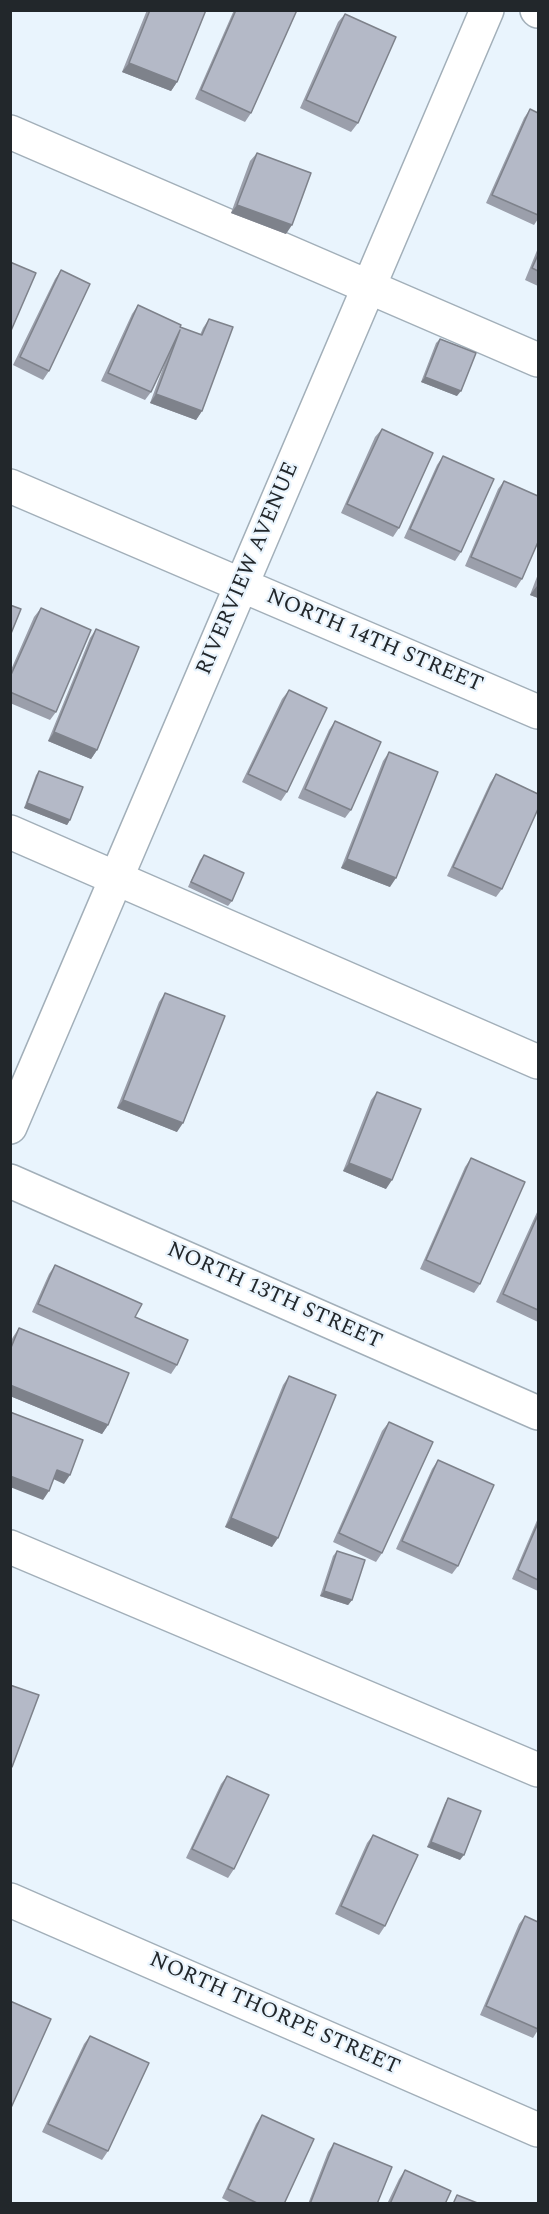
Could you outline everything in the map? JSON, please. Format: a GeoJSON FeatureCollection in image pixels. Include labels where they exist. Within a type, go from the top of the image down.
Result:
{"type":"FeatureCollection","features":[{"type":"Feature","properties":{"kind":"street","name":"RIVERVIEW AVENUE"},"geometry":{"type":"LineString","coordinates":[[10,1127],[119,878],[240,586],[371,288],[487,10]]}},
{"type":"Feature","properties":{"kind":"street"},"geometry":{"type":"LineString","coordinates":[[10,132],[538,360]]}},
{"type":"Feature","properties":{"kind":"street","name":"NORTH 14TH STREET"},"geometry":{"type":"LineString","coordinates":[[10,486],[538,712]]}},
{"type":"Feature","properties":{"kind":"street"},"geometry":{"type":"LineString","coordinates":[[10,832],[538,1062]]}},
{"type":"Feature","properties":{"kind":"street","name":"NORTH 13TH STREET"},"geometry":{"type":"LineString","coordinates":[[10,1181],[538,1413]]}},
{"type":"Feature","properties":{"kind":"street"},"geometry":{"type":"LineString","coordinates":[[10,1547],[538,1770]]}},
{"type":"Feature","properties":{"kind":"street","name":"NORTH THORPE STREET"},"geometry":{"type":"LineString","coordinates":[[10,1900],[538,2130]]}},
{"type":"Feature","properties":{"kind":"building"},"geometry":{"type":"Polygon","coordinates":[[[150,10],[206,10],[177,82],[129,63],[150,10]]]}},
{"type":"Feature","properties":{"kind":"building"},"geometry":{"type":"Polygon","coordinates":[[[236,10],[297,10],[251,113],[201,90],[236,10]]]}},
{"type":"Feature","properties":{"kind":"building"},"geometry":{"type":"Polygon","coordinates":[[[345,14],[396,37],[358,123],[306,100],[345,14]]]}},
{"type":"Feature","properties":{"kind":"building"},"geometry":{"type":"Polygon","coordinates":[[[530,109],[538,113],[538,215],[492,195],[530,109]]]}},
{"type":"Feature","properties":{"kind":"building"},"geometry":{"type":"Polygon","coordinates":[[[257,153],[311,173],[292,225],[237,205],[257,153]]]}},
{"type":"Feature","properties":{"kind":"building"},"geometry":{"type":"Polygon","coordinates":[[[538,255],[538,271],[532,268],[538,255]]]}},
{"type":"Feature","properties":{"kind":"building"},"geometry":{"type":"Polygon","coordinates":[[[10,262],[36,273],[10,333],[10,262]]]}},
{"type":"Feature","properties":{"kind":"building"},"geometry":{"type":"Polygon","coordinates":[[[61,270],[90,284],[49,371],[20,357],[61,270]]]}},
{"type":"Feature","properties":{"kind":"building"},"geometry":{"type":"Polygon","coordinates":[[[138,305],[181,325],[180,327],[202,335],[209,319],[233,327],[202,411],[156,394],[180,330],[151,392],[108,373],[138,305]]]}},
{"type":"Feature","properties":{"kind":"building"},"geometry":{"type":"Polygon","coordinates":[[[440,339],[476,353],[461,391],[425,377],[440,339]]]}},
{"type":"Feature","properties":{"kind":"building"},"geometry":{"type":"Polygon","coordinates":[[[382,429],[433,453],[399,528],[347,504],[382,429]]]}},
{"type":"Feature","properties":{"kind":"building"},"geometry":{"type":"Polygon","coordinates":[[[443,456],[494,479],[461,552],[410,529],[443,456]]]}},
{"type":"Feature","properties":{"kind":"building"},"geometry":{"type":"Polygon","coordinates":[[[504,481],[538,496],[538,542],[522,579],[471,557],[504,481]]]}},
{"type":"Feature","properties":{"kind":"building"},"geometry":{"type":"Polygon","coordinates":[[[10,605],[21,609],[10,636],[10,605]]]}},
{"type":"Feature","properties":{"kind":"building"},"geometry":{"type":"Polygon","coordinates":[[[41,608],[91,630],[56,712],[10,692],[10,677],[41,608]]]}},
{"type":"Feature","properties":{"kind":"building"},"geometry":{"type":"Polygon","coordinates":[[[96,629],[139,647],[97,750],[54,732],[96,629]]]}},
{"type":"Feature","properties":{"kind":"building"},"geometry":{"type":"Polygon","coordinates":[[[289,690],[327,708],[287,792],[248,774],[289,690]]]}},
{"type":"Feature","properties":{"kind":"building"},"geometry":{"type":"Polygon","coordinates":[[[335,721],[381,742],[351,810],[305,789],[335,721]]]}},
{"type":"Feature","properties":{"kind":"building"},"geometry":{"type":"Polygon","coordinates":[[[389,752],[438,772],[396,878],[347,859],[389,752]]]}},
{"type":"Feature","properties":{"kind":"building"},"geometry":{"type":"Polygon","coordinates":[[[39,771],[83,787],[70,820],[27,803],[39,771]]]}},
{"type":"Feature","properties":{"kind":"building"},"geometry":{"type":"Polygon","coordinates":[[[496,774],[538,794],[538,809],[502,889],[453,867],[496,774]]]}},
{"type":"Feature","properties":{"kind":"building"},"geometry":{"type":"Polygon","coordinates":[[[204,855],[244,873],[232,901],[191,882],[204,855]]]}},
{"type":"Feature","properties":{"kind":"building"},"geometry":{"type":"Polygon","coordinates":[[[165,993],[225,1016],[183,1123],[123,1100],[165,993]]]}},
{"type":"Feature","properties":{"kind":"building"},"geometry":{"type":"Polygon","coordinates":[[[377,1092],[421,1109],[392,1180],[349,1163],[377,1092]]]}},
{"type":"Feature","properties":{"kind":"building"},"geometry":{"type":"Polygon","coordinates":[[[471,1158],[525,1182],[480,1284],[426,1260],[471,1158]]]}},
{"type":"Feature","properties":{"kind":"building"},"geometry":{"type":"Polygon","coordinates":[[[538,1215],[538,1310],[503,1294],[538,1215]]]}},
{"type":"Feature","properties":{"kind":"building"},"geometry":{"type":"Polygon","coordinates":[[[55,1265],[142,1304],[135,1317],[188,1340],[177,1365],[38,1304],[55,1265]]]}},
{"type":"Feature","properties":{"kind":"building"},"geometry":{"type":"Polygon","coordinates":[[[19,1328],[129,1373],[108,1425],[10,1385],[10,1350],[19,1328]]]}},
{"type":"Feature","properties":{"kind":"building"},"geometry":{"type":"Polygon","coordinates":[[[289,1376],[336,1395],[278,1538],[231,1518],[289,1376]]]}},
{"type":"Feature","properties":{"kind":"building"},"geometry":{"type":"Polygon","coordinates":[[[10,1412],[83,1440],[70,1475],[57,1470],[49,1491],[10,1476],[10,1412]]]}},
{"type":"Feature","properties":{"kind":"building"},"geometry":{"type":"Polygon","coordinates":[[[389,1422],[433,1442],[382,1553],[339,1533],[389,1422]]]}},
{"type":"Feature","properties":{"kind":"building"},"geometry":{"type":"Polygon","coordinates":[[[438,1460],[494,1485],[458,1566],[402,1541],[438,1460]]]}},
{"type":"Feature","properties":{"kind":"building"},"geometry":{"type":"Polygon","coordinates":[[[538,1523],[538,1580],[518,1570],[538,1523]]]}},
{"type":"Feature","properties":{"kind":"building"},"geometry":{"type":"Polygon","coordinates":[[[337,1551],[365,1560],[352,1600],[324,1591],[337,1551]]]}},
{"type":"Feature","properties":{"kind":"building"},"geometry":{"type":"Polygon","coordinates":[[[10,1685],[39,1695],[12,1767],[10,1767],[10,1685]]]}},
{"type":"Feature","properties":{"kind":"building"},"geometry":{"type":"Polygon","coordinates":[[[227,1776],[269,1795],[234,1869],[192,1849],[227,1776]]]}},
{"type":"Feature","properties":{"kind":"building"},"geometry":{"type":"Polygon","coordinates":[[[448,1798],[481,1811],[464,1855],[431,1842],[448,1798]]]}},
{"type":"Feature","properties":{"kind":"building"},"geometry":{"type":"Polygon","coordinates":[[[373,1835],[418,1855],[385,1926],[341,1906],[373,1835]]]}},
{"type":"Feature","properties":{"kind":"building"},"geometry":{"type":"Polygon","coordinates":[[[525,1916],[538,1922],[538,2029],[486,2006],[525,1916]]]}},
{"type":"Feature","properties":{"kind":"building"},"geometry":{"type":"Polygon","coordinates":[[[10,2001],[51,2019],[10,2110],[10,2001]]]}},
{"type":"Feature","properties":{"kind":"building"},"geometry":{"type":"Polygon","coordinates":[[[90,2036],[149,2063],[108,2151],[48,2124],[90,2036]]]}},
{"type":"Feature","properties":{"kind":"building"},"geometry":{"type":"Polygon","coordinates":[[[262,2115],[314,2139],[284,2204],[259,2204],[228,2189],[262,2115]]]}},
{"type":"Feature","properties":{"kind":"building"},"geometry":{"type":"Polygon","coordinates":[[[334,2143],[392,2167],[377,2204],[310,2204],[334,2143]]]}},
{"type":"Feature","properties":{"kind":"building"},"geometry":{"type":"Polygon","coordinates":[[[405,2170],[451,2191],[445,2204],[390,2204],[405,2170]]]}},
{"type":"Feature","properties":{"kind":"building"},"geometry":{"type":"Polygon","coordinates":[[[457,2195],[480,2204],[453,2204],[457,2195]]]}}]}
